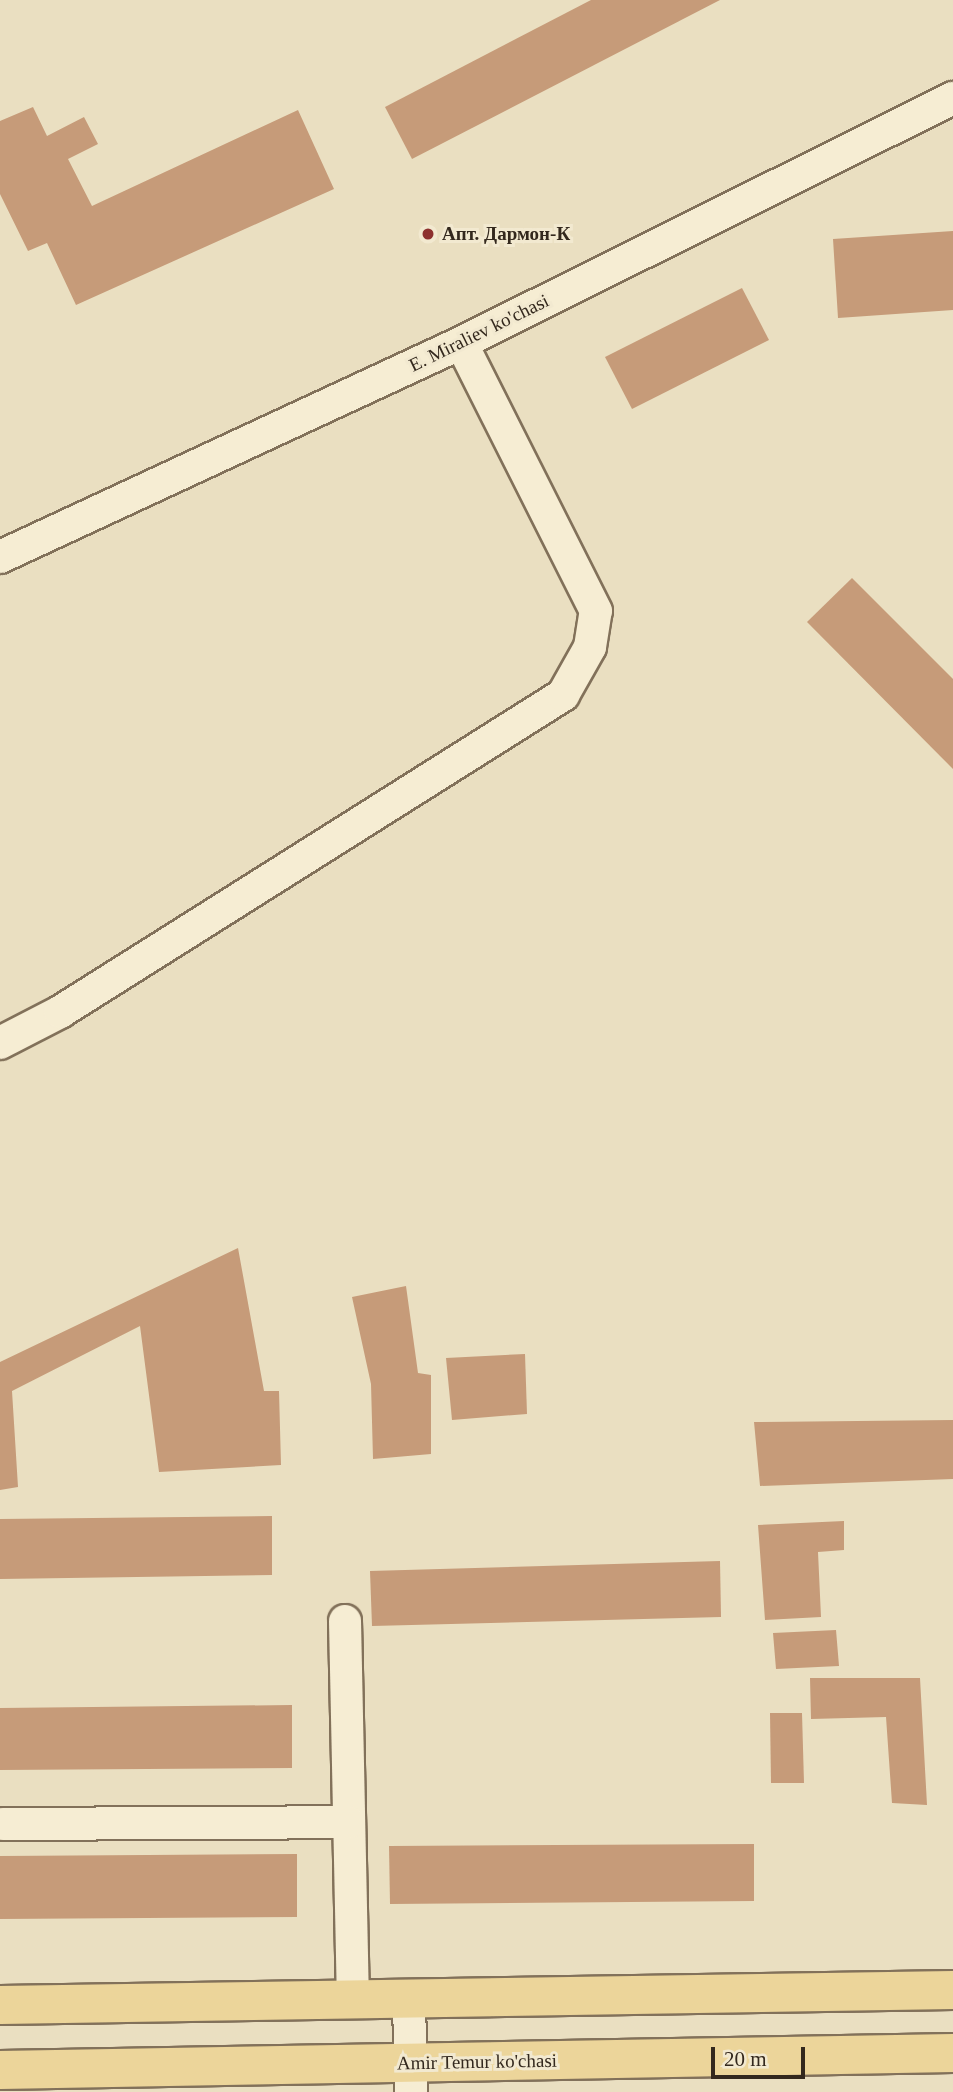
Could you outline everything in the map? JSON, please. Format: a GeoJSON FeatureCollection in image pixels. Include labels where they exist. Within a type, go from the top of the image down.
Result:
{"type":"FeatureCollection","features":[{"type":"Feature","properties":{"kind":"main road"},"geometry":{"type":"LineString","coordinates":[[0,2004],[953,1990]]}},
{"type":"Feature","properties":{"kind":"main road","name":"Amir Temur ko'chasi"},"geometry":{"type":"LineString","coordinates":[[0,2070],[410,2078],[953,2053]]}},
{"type":"Feature","properties":{"kind":"street","name":"E. Miraliev ko'chasi"},"geometry":{"type":"LineString","coordinates":[[0,557],[461,343],[953,98]]}},
{"type":"Feature","properties":{"kind":"street"},"geometry":{"type":"LineString","coordinates":[[0,1043],[60,1012],[563,695],[590,647],[596,611],[461,343]]}},
{"type":"Feature","properties":{"kind":"street"},"geometry":{"type":"LineString","coordinates":[[345,1620],[353,2000]]}},
{"type":"Feature","properties":{"kind":"street"},"geometry":{"type":"LineString","coordinates":[[4,1824],[349,1822]]}},
{"type":"Feature","properties":{"kind":"street"},"geometry":{"type":"LineString","coordinates":[[409,1999],[410,2078]]}},
{"type":"Feature","properties":{"kind":"building"},"geometry":{"type":"Polygon","coordinates":[[[591,0],[720,0],[412,159],[385,107],[591,0]]]}},
{"type":"Feature","properties":{"kind":"building"},"geometry":{"type":"Polygon","coordinates":[[[33,107],[47,136],[84,117],[98,144],[68,159],[92,206],[298,110],[334,189],[76,305],[47,243],[28,251],[0,194],[0,121],[33,107]]]}},
{"type":"Feature","properties":{"kind":"building"},"geometry":{"type":"Polygon","coordinates":[[[953,231],[953,310],[838,318],[833,239],[953,231]]]}},
{"type":"Feature","properties":{"kind":"building"},"geometry":{"type":"Polygon","coordinates":[[[742,288],[769,340],[632,409],[605,357],[742,288]]]}},
{"type":"Feature","properties":{"kind":"building"},"geometry":{"type":"Polygon","coordinates":[[[852,578],[953,679],[953,769],[807,622],[852,578]]]}},
{"type":"Feature","properties":{"kind":"building"},"geometry":{"type":"Polygon","coordinates":[[[238,1248],[264,1391],[279,1391],[281,1465],[159,1472],[140,1326],[12,1391],[18,1487],[0,1490],[0,1362],[238,1248]]]}},
{"type":"Feature","properties":{"kind":"building"},"geometry":{"type":"Polygon","coordinates":[[[406,1286],[418,1373],[431,1375],[431,1454],[373,1459],[371,1384],[352,1297],[406,1286]]]}},
{"type":"Feature","properties":{"kind":"building"},"geometry":{"type":"Polygon","coordinates":[[[525,1354],[527,1414],[452,1420],[446,1358],[525,1354]]]}},
{"type":"Feature","properties":{"kind":"building"},"geometry":{"type":"Polygon","coordinates":[[[953,1420],[953,1479],[760,1486],[754,1422],[953,1420]]]}},
{"type":"Feature","properties":{"kind":"building"},"geometry":{"type":"Polygon","coordinates":[[[272,1516],[272,1575],[0,1579],[0,1519],[272,1516]]]}},
{"type":"Feature","properties":{"kind":"building"},"geometry":{"type":"Polygon","coordinates":[[[844,1521],[844,1550],[818,1552],[821,1617],[765,1620],[758,1525],[844,1521]]]}},
{"type":"Feature","properties":{"kind":"building"},"geometry":{"type":"Polygon","coordinates":[[[720,1561],[721,1617],[372,1626],[370,1571],[720,1561]]]}},
{"type":"Feature","properties":{"kind":"building"},"geometry":{"type":"Polygon","coordinates":[[[836,1630],[839,1666],[776,1669],[773,1633],[836,1630]]]}},
{"type":"Feature","properties":{"kind":"building"},"geometry":{"type":"Polygon","coordinates":[[[810,1678],[920,1678],[927,1805],[892,1803],[886,1717],[811,1719],[810,1678]]]}},
{"type":"Feature","properties":{"kind":"building"},"geometry":{"type":"Polygon","coordinates":[[[292,1705],[292,1768],[0,1770],[0,1708],[292,1705]]]}},
{"type":"Feature","properties":{"kind":"building"},"geometry":{"type":"Polygon","coordinates":[[[770,1713],[802,1713],[804,1783],[771,1783],[770,1713]]]}},
{"type":"Feature","properties":{"kind":"building"},"geometry":{"type":"Polygon","coordinates":[[[754,1844],[754,1901],[390,1904],[389,1846],[754,1844]]]}},
{"type":"Feature","properties":{"kind":"building"},"geometry":{"type":"Polygon","coordinates":[[[297,1854],[297,1917],[0,1919],[0,1856],[297,1854]]]}},
{"type":"Feature","properties":{"kind":"place","name":"Апт. Дармон-К"},"geometry":{"type":"Point","coordinates":[428,234]}}]}
